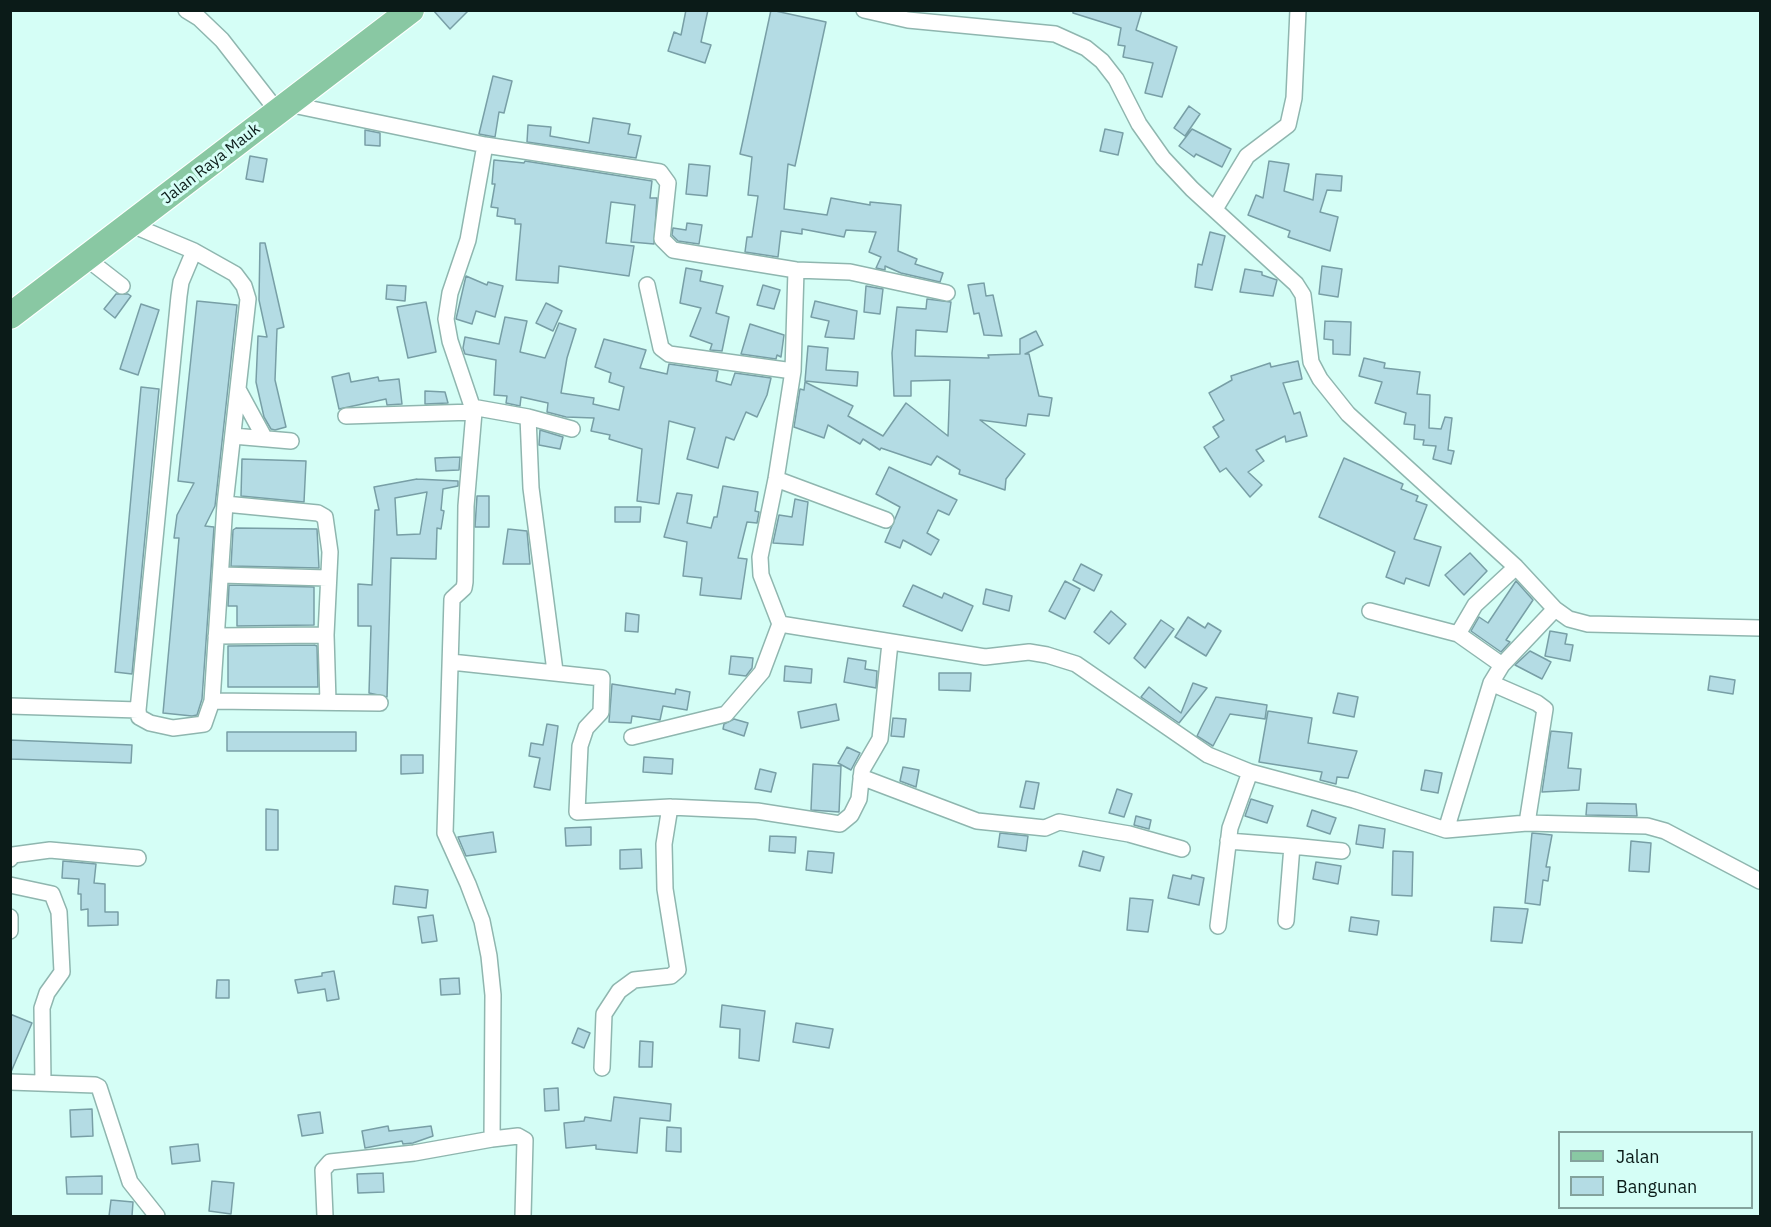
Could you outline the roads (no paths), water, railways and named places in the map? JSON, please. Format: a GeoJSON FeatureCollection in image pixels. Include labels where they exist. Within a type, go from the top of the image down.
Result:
{"type":"FeatureCollection","features":[{"type":"Feature","properties":{"kind":"main road","name":"Jalan Raya Mauk"},"geometry":{"type":"LineString","coordinates":[[10,316],[411,10]]}},
{"type":"Feature","properties":{"kind":"street"},"geometry":{"type":"LineString","coordinates":[[186,10],[200,18],[222,40],[283,108],[484,145],[660,172],[668,183],[662,235],[669,248],[796,270],[850,272],[946,293]]}},
{"type":"Feature","properties":{"kind":"street"},"geometry":{"type":"LineString","coordinates":[[864,10],[908,20],[1033,30],[1055,34],[1086,48],[1102,61],[1116,79],[1139,124],[1163,158],[1296,284],[1303,295],[1306,340],[1311,362],[1320,379],[1348,414],[1516,567],[1555,609],[1569,619],[1588,624],[1761,628]]}},
{"type":"Feature","properties":{"kind":"street"},"geometry":{"type":"LineString","coordinates":[[1215,209],[1247,156],[1287,125],[1294,98],[1298,10]]}},
{"type":"Feature","properties":{"kind":"street"},"geometry":{"type":"LineString","coordinates":[[484,145],[468,240],[450,293],[446,319],[450,341],[473,410],[466,506],[465,582],[464,588],[452,599],[445,833],[479,912],[489,956],[493,995],[492,1139]]}},
{"type":"Feature","properties":{"kind":"street"},"geometry":{"type":"LineString","coordinates":[[132,225],[194,251],[235,274],[247,292],[248,313],[225,504],[212,701],[205,723],[190,726],[159,726],[139,717],[138,710],[179,296],[181,282],[194,251]]}},
{"type":"Feature","properties":{"kind":"street"},"geometry":{"type":"LineString","coordinates":[[86,258],[122,286]]}},
{"type":"Feature","properties":{"kind":"street"},"geometry":{"type":"LineString","coordinates":[[632,737],[726,714],[762,672],[780,624],[761,575],[760,557],[776,479],[793,371],[796,270]]}},
{"type":"Feature","properties":{"kind":"street"},"geometry":{"type":"LineString","coordinates":[[647,285],[661,348],[669,354],[793,371]]}},
{"type":"Feature","properties":{"kind":"street"},"geometry":{"type":"LineString","coordinates":[[239,391],[264,437]]}},
{"type":"Feature","properties":{"kind":"street"},"geometry":{"type":"LineString","coordinates":[[346,416],[473,410],[528,417],[572,429]]}},
{"type":"Feature","properties":{"kind":"street"},"geometry":{"type":"LineString","coordinates":[[528,417],[531,488],[555,671]]}},
{"type":"Feature","properties":{"kind":"street"},"geometry":{"type":"LineString","coordinates":[[233,436],[291,441]]}},
{"type":"Feature","properties":{"kind":"street"},"geometry":{"type":"LineString","coordinates":[[776,479],[886,520]]}},
{"type":"Feature","properties":{"kind":"street"},"geometry":{"type":"LineString","coordinates":[[225,504],[323,516],[327,523],[330,552],[326,635],[328,702]]}},
{"type":"Feature","properties":{"kind":"street"},"geometry":{"type":"LineString","coordinates":[[1458,634],[1475,605],[1516,567]]}},
{"type":"Feature","properties":{"kind":"street"},"geometry":{"type":"LineString","coordinates":[[221,575],[327,578]]}},
{"type":"Feature","properties":{"kind":"street"},"geometry":{"type":"LineString","coordinates":[[1446,831],[1491,682],[1502,665],[1555,609]]}},
{"type":"Feature","properties":{"kind":"street"},"geometry":{"type":"LineString","coordinates":[[1370,611],[1458,634],[1502,665]]}},
{"type":"Feature","properties":{"kind":"street"},"geometry":{"type":"LineString","coordinates":[[780,624],[985,657],[1029,652],[1047,655],[1076,664],[1208,755],[1250,772],[1354,800],[1446,831],[1527,823],[1647,826],[1665,831],[1761,881]]}},
{"type":"Feature","properties":{"kind":"street"},"geometry":{"type":"LineString","coordinates":[[216,636],[326,635]]}},
{"type":"Feature","properties":{"kind":"street"},"geometry":{"type":"LineString","coordinates":[[451,662],[599,677],[604,683],[601,712],[590,722],[580,746],[577,812],[670,807],[757,811],[840,824],[851,815],[859,799],[864,765],[880,739],[890,643]]}},
{"type":"Feature","properties":{"kind":"street"},"geometry":{"type":"LineString","coordinates":[[1491,682],[1537,702],[1545,709],[1527,823]]}},
{"type":"Feature","properties":{"kind":"street"},"geometry":{"type":"LineString","coordinates":[[212,701],[380,703]]}},
{"type":"Feature","properties":{"kind":"street"},"geometry":{"type":"LineString","coordinates":[[10,706],[138,710]]}},
{"type":"Feature","properties":{"kind":"street"},"geometry":{"type":"LineString","coordinates":[[1218,926],[1228,841],[1236,807],[1250,772]]}},
{"type":"Feature","properties":{"kind":"street"},"geometry":{"type":"LineString","coordinates":[[861,777],[977,821],[1046,828],[1059,822],[1129,834],[1182,849]]}},
{"type":"Feature","properties":{"kind":"street"},"geometry":{"type":"LineString","coordinates":[[602,1068],[604,1014],[619,991],[634,980],[671,976],[678,970],[665,889],[664,844],[670,807]]}},
{"type":"Feature","properties":{"kind":"street"},"geometry":{"type":"LineString","coordinates":[[1228,841],[1342,851]]}},
{"type":"Feature","properties":{"kind":"street"},"geometry":{"type":"LineString","coordinates":[[1286,921],[1292,846]]}},
{"type":"Feature","properties":{"kind":"street"},"geometry":{"type":"LineString","coordinates":[[10,859],[13,855],[40,850],[138,858]]}},
{"type":"Feature","properties":{"kind":"street"},"geometry":{"type":"LineString","coordinates":[[10,885],[52,894],[58,912],[62,972],[47,993],[42,1008],[43,1083]]}},
{"type":"Feature","properties":{"kind":"street"},"geometry":{"type":"LineString","coordinates":[[10,917],[10,930]]}},
{"type":"Feature","properties":{"kind":"street"},"geometry":{"type":"LineString","coordinates":[[10,1082],[95,1085],[99,1088],[130,1182],[157,1216]]}},
{"type":"Feature","properties":{"kind":"street"},"geometry":{"type":"LineString","coordinates":[[324,1216],[323,1170],[330,1162],[414,1154],[518,1136],[525,1140],[523,1216]]}}]}
